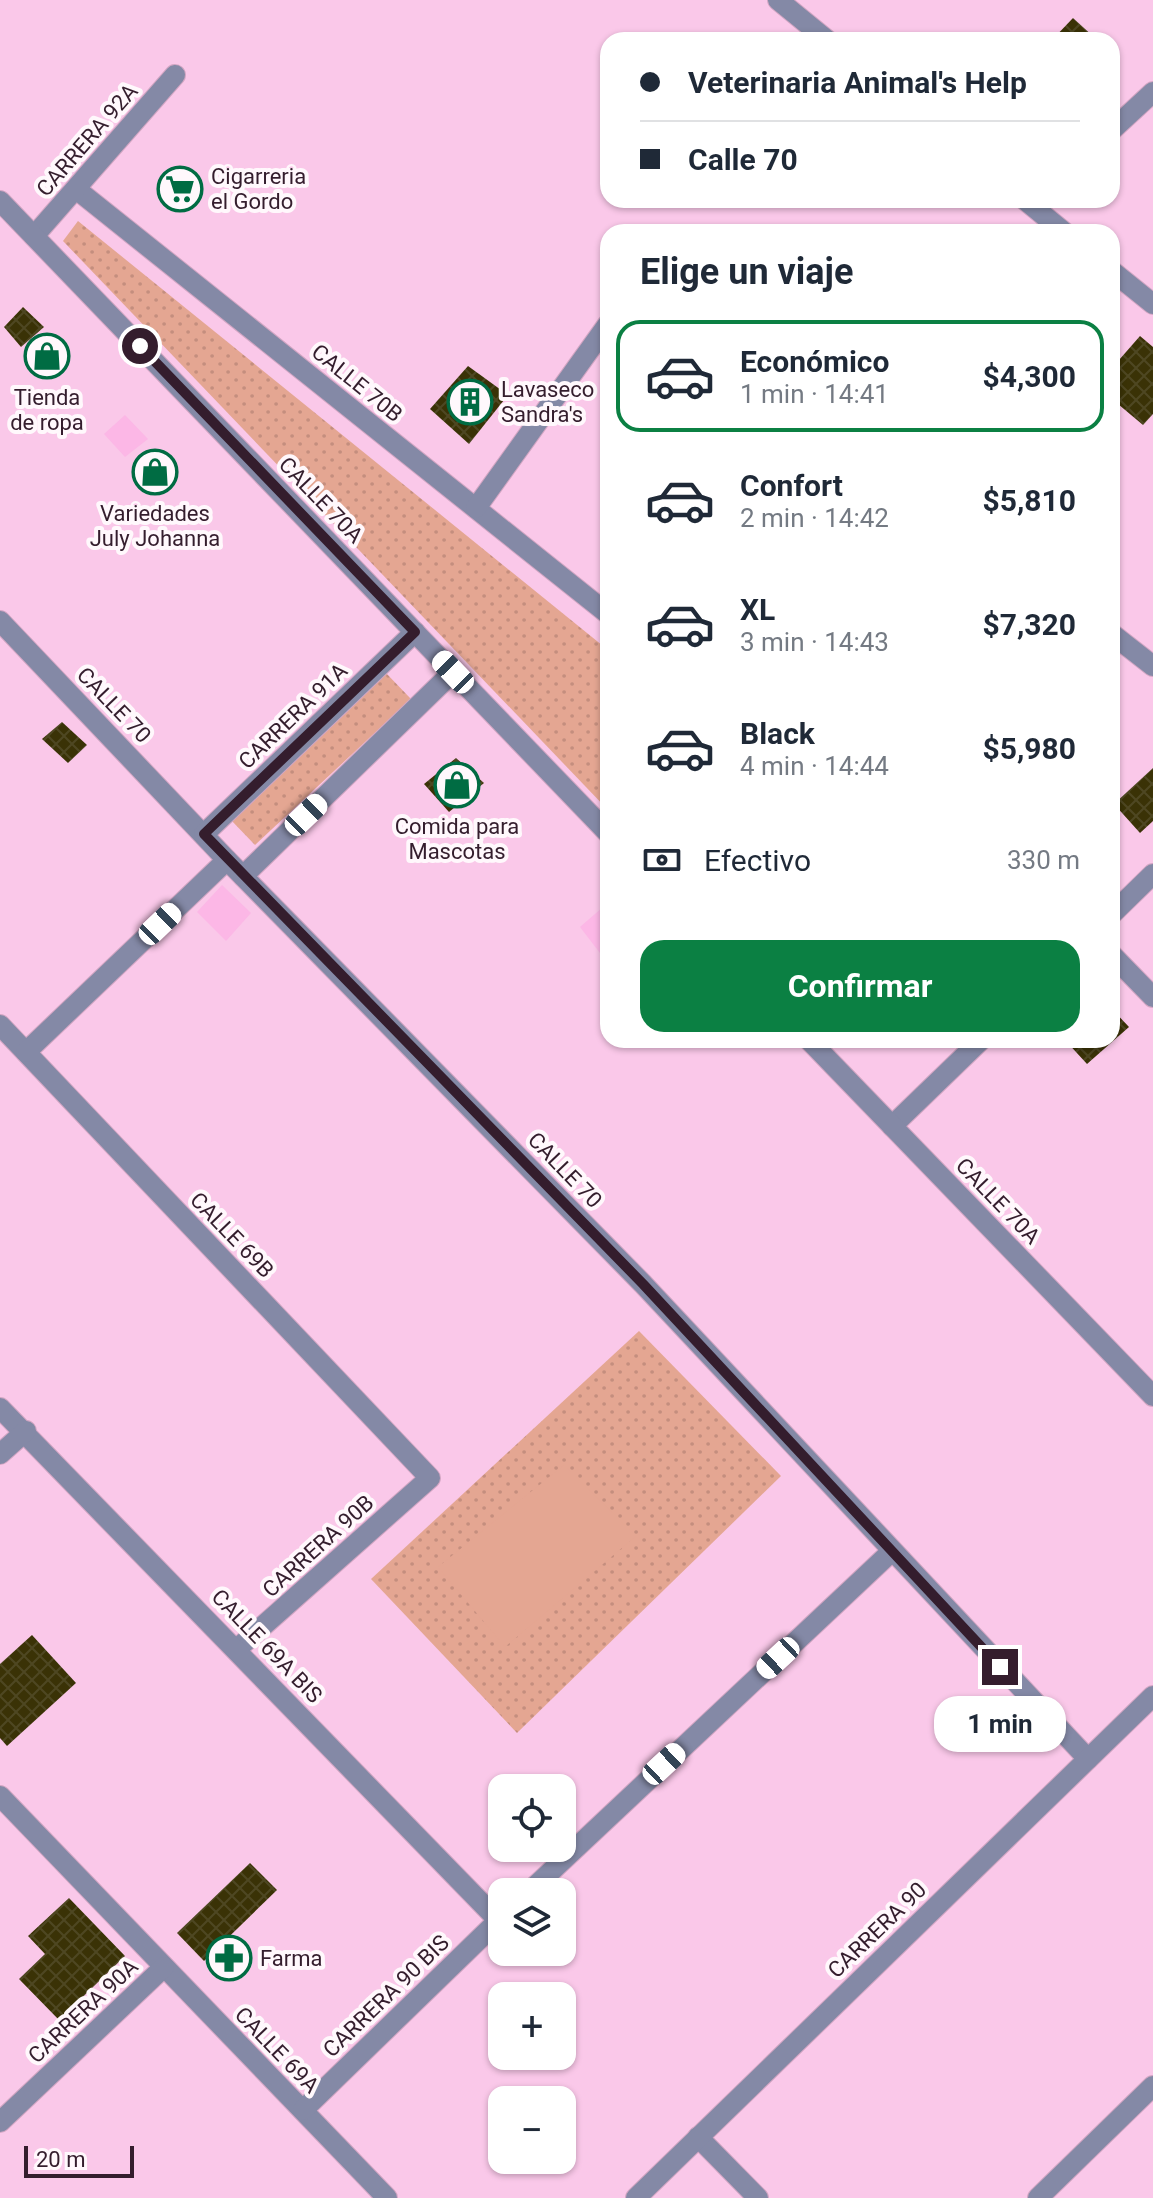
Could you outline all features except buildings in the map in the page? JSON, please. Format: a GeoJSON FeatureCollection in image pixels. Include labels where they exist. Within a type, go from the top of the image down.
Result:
{"type":"FeatureCollection","features":[{"type":"Feature","properties":{"kind":"street"},"geometry":{"type":"LineString","coordinates":[[778,0],[817,32]]}},
{"type":"Feature","properties":{"kind":"street","name":"CARRERA 92A"},"geometry":{"type":"LineString","coordinates":[[34,236],[175,75]]}},
{"type":"Feature","properties":{"kind":"street"},"geometry":{"type":"LineString","coordinates":[[1120,123],[1153,92]]}},
{"type":"Feature","properties":{"kind":"street","name":"CALLE 70B"},"geometry":{"type":"LineString","coordinates":[[76,189],[600,608]]}},
{"type":"Feature","properties":{"kind":"street","name":"CALLE 70A"},"geometry":{"type":"LineString","coordinates":[[0,201],[600,825]]}},
{"type":"Feature","properties":{"kind":"street"},"geometry":{"type":"LineString","coordinates":[[1038,208],[1055,224]]}},
{"type":"Feature","properties":{"kind":"street"},"geometry":{"type":"LineString","coordinates":[[1120,277],[1153,304]]}},
{"type":"Feature","properties":{"kind":"street"},"geometry":{"type":"LineString","coordinates":[[476,508],[600,335]]}},
{"type":"Feature","properties":{"kind":"street","name":"CALLE 70"},"geometry":{"type":"LineString","coordinates":[[0,621],[227,860],[643,1284],[1088,1759]]}},
{"type":"Feature","properties":{"kind":"street","name":"CARRERA 91A"},"geometry":{"type":"LineString","coordinates":[[204,834],[415,632]]}},
{"type":"Feature","properties":{"kind":"street"},"geometry":{"type":"LineString","coordinates":[[1120,640],[1153,666]]}},
{"type":"Feature","properties":{"kind":"street"},"geometry":{"type":"LineString","coordinates":[[243,876],[453,672]]}},
{"type":"Feature","properties":{"kind":"street"},"geometry":{"type":"LineString","coordinates":[[26,1052],[227,860]]}},
{"type":"Feature","properties":{"kind":"street"},"geometry":{"type":"LineString","coordinates":[[1120,906],[1153,874]]}},
{"type":"Feature","properties":{"kind":"street"},"geometry":{"type":"LineString","coordinates":[[1120,963],[1153,997]]}},
{"type":"Feature","properties":{"kind":"street","name":"CALLE 69B"},"geometry":{"type":"LineString","coordinates":[[0,1025],[430,1478]]}},
{"type":"Feature","properties":{"kind":"street","name":"CALLE 70A"},"geometry":{"type":"LineString","coordinates":[[817,1048],[1153,1396]]}},
{"type":"Feature","properties":{"kind":"street"},"geometry":{"type":"LineString","coordinates":[[892,1126],[973,1048]]}},
{"type":"Feature","properties":{"kind":"street","name":"CALLE 69A BIS"},"geometry":{"type":"LineString","coordinates":[[0,1408],[26,1431],[488,1907]]}},
{"type":"Feature","properties":{"kind":"street"},"geometry":{"type":"LineString","coordinates":[[0,1454],[26,1431]]}},
{"type":"Feature","properties":{"kind":"street","name":"CARRERA 90B"},"geometry":{"type":"LineString","coordinates":[[237,1649],[430,1478]]}},
{"type":"Feature","properties":{"kind":"street"},"geometry":{"type":"LineString","coordinates":[[544,1878],[891,1552]]}},
{"type":"Feature","properties":{"kind":"street","name":"CARRERA 90"},"geometry":{"type":"LineString","coordinates":[[636,2198],[1153,1696]]}},
{"type":"Feature","properties":{"kind":"street","name":"CALLE 69A"},"geometry":{"type":"LineString","coordinates":[[0,1796],[387,2198]]}},
{"type":"Feature","properties":{"kind":"street","name":"CARRERA 90 BIS"},"geometry":{"type":"LineString","coordinates":[[303,2110],[488,1931]]}},
{"type":"Feature","properties":{"kind":"street","name":"CARRERA 90A"},"geometry":{"type":"LineString","coordinates":[[0,2122],[164,1967]]}},
{"type":"Feature","properties":{"kind":"street"},"geometry":{"type":"LineString","coordinates":[[1038,2198],[1153,2086]]}},
{"type":"Feature","properties":{"kind":"street"},"geometry":{"type":"LineString","coordinates":[[698,2137],[758,2198]]}},
{"type":"Feature","properties":{"kind":"shaded area"},"geometry":{"type":"Polygon","coordinates":[[[78,221],[600,644],[600,802],[63,241],[78,221]]]}},
{"type":"Feature","properties":{"kind":"shaded area"},"geometry":{"type":"Polygon","coordinates":[[[125,415],[148,439],[125,457],[104,434],[125,415]]]}},
{"type":"Feature","properties":{"kind":"shaded area"},"geometry":{"type":"Polygon","coordinates":[[[385,672],[411,699],[255,845],[230,819],[385,672]]]}},
{"type":"Feature","properties":{"kind":"shaded area"},"geometry":{"type":"Polygon","coordinates":[[[222,885],[251,913],[226,941],[197,912],[222,885]]]}},
{"type":"Feature","properties":{"kind":"shaded area"},"geometry":{"type":"Polygon","coordinates":[[[600,910],[600,953],[580,927],[600,910]]]}},
{"type":"Feature","properties":{"kind":"shaded area"},"geometry":{"type":"Polygon","coordinates":[[[639,1331],[781,1476],[517,1733],[371,1579],[639,1331]]]}},
{"type":"Feature","properties":{"kind":"shaded area"},"geometry":{"type":"Polygon","coordinates":[[[564,1465],[636,1536],[505,1647],[438,1567],[564,1465]]]}},
{"type":"Feature","properties":{"kind":"place","name":"Cigarreria el Gordo"},"geometry":{"type":"Point","coordinates":[180,189]}},
{"type":"Feature","properties":{"kind":"place","name":"Tienda de ropa"},"geometry":{"type":"Point","coordinates":[47,356]}},
{"type":"Feature","properties":{"kind":"place","name":"Lavaseco Sandra's"},"geometry":{"type":"Point","coordinates":[470,402]}},
{"type":"Feature","properties":{"kind":"place","name":"Variedades July Johanna"},"geometry":{"type":"Point","coordinates":[155,472]}},
{"type":"Feature","properties":{"kind":"place","name":"Comida para Mascotas"},"geometry":{"type":"Point","coordinates":[457,785]}},
{"type":"Feature","properties":{"kind":"place","name":"Farma"},"geometry":{"type":"Point","coordinates":[229,1958]}},
{"type":"Feature","properties":{"kind":"route"},"geometry":{"type":"LineString","coordinates":[[140,346],[415,632],[204,834],[643,1284],[1000,1667]]}}]}
